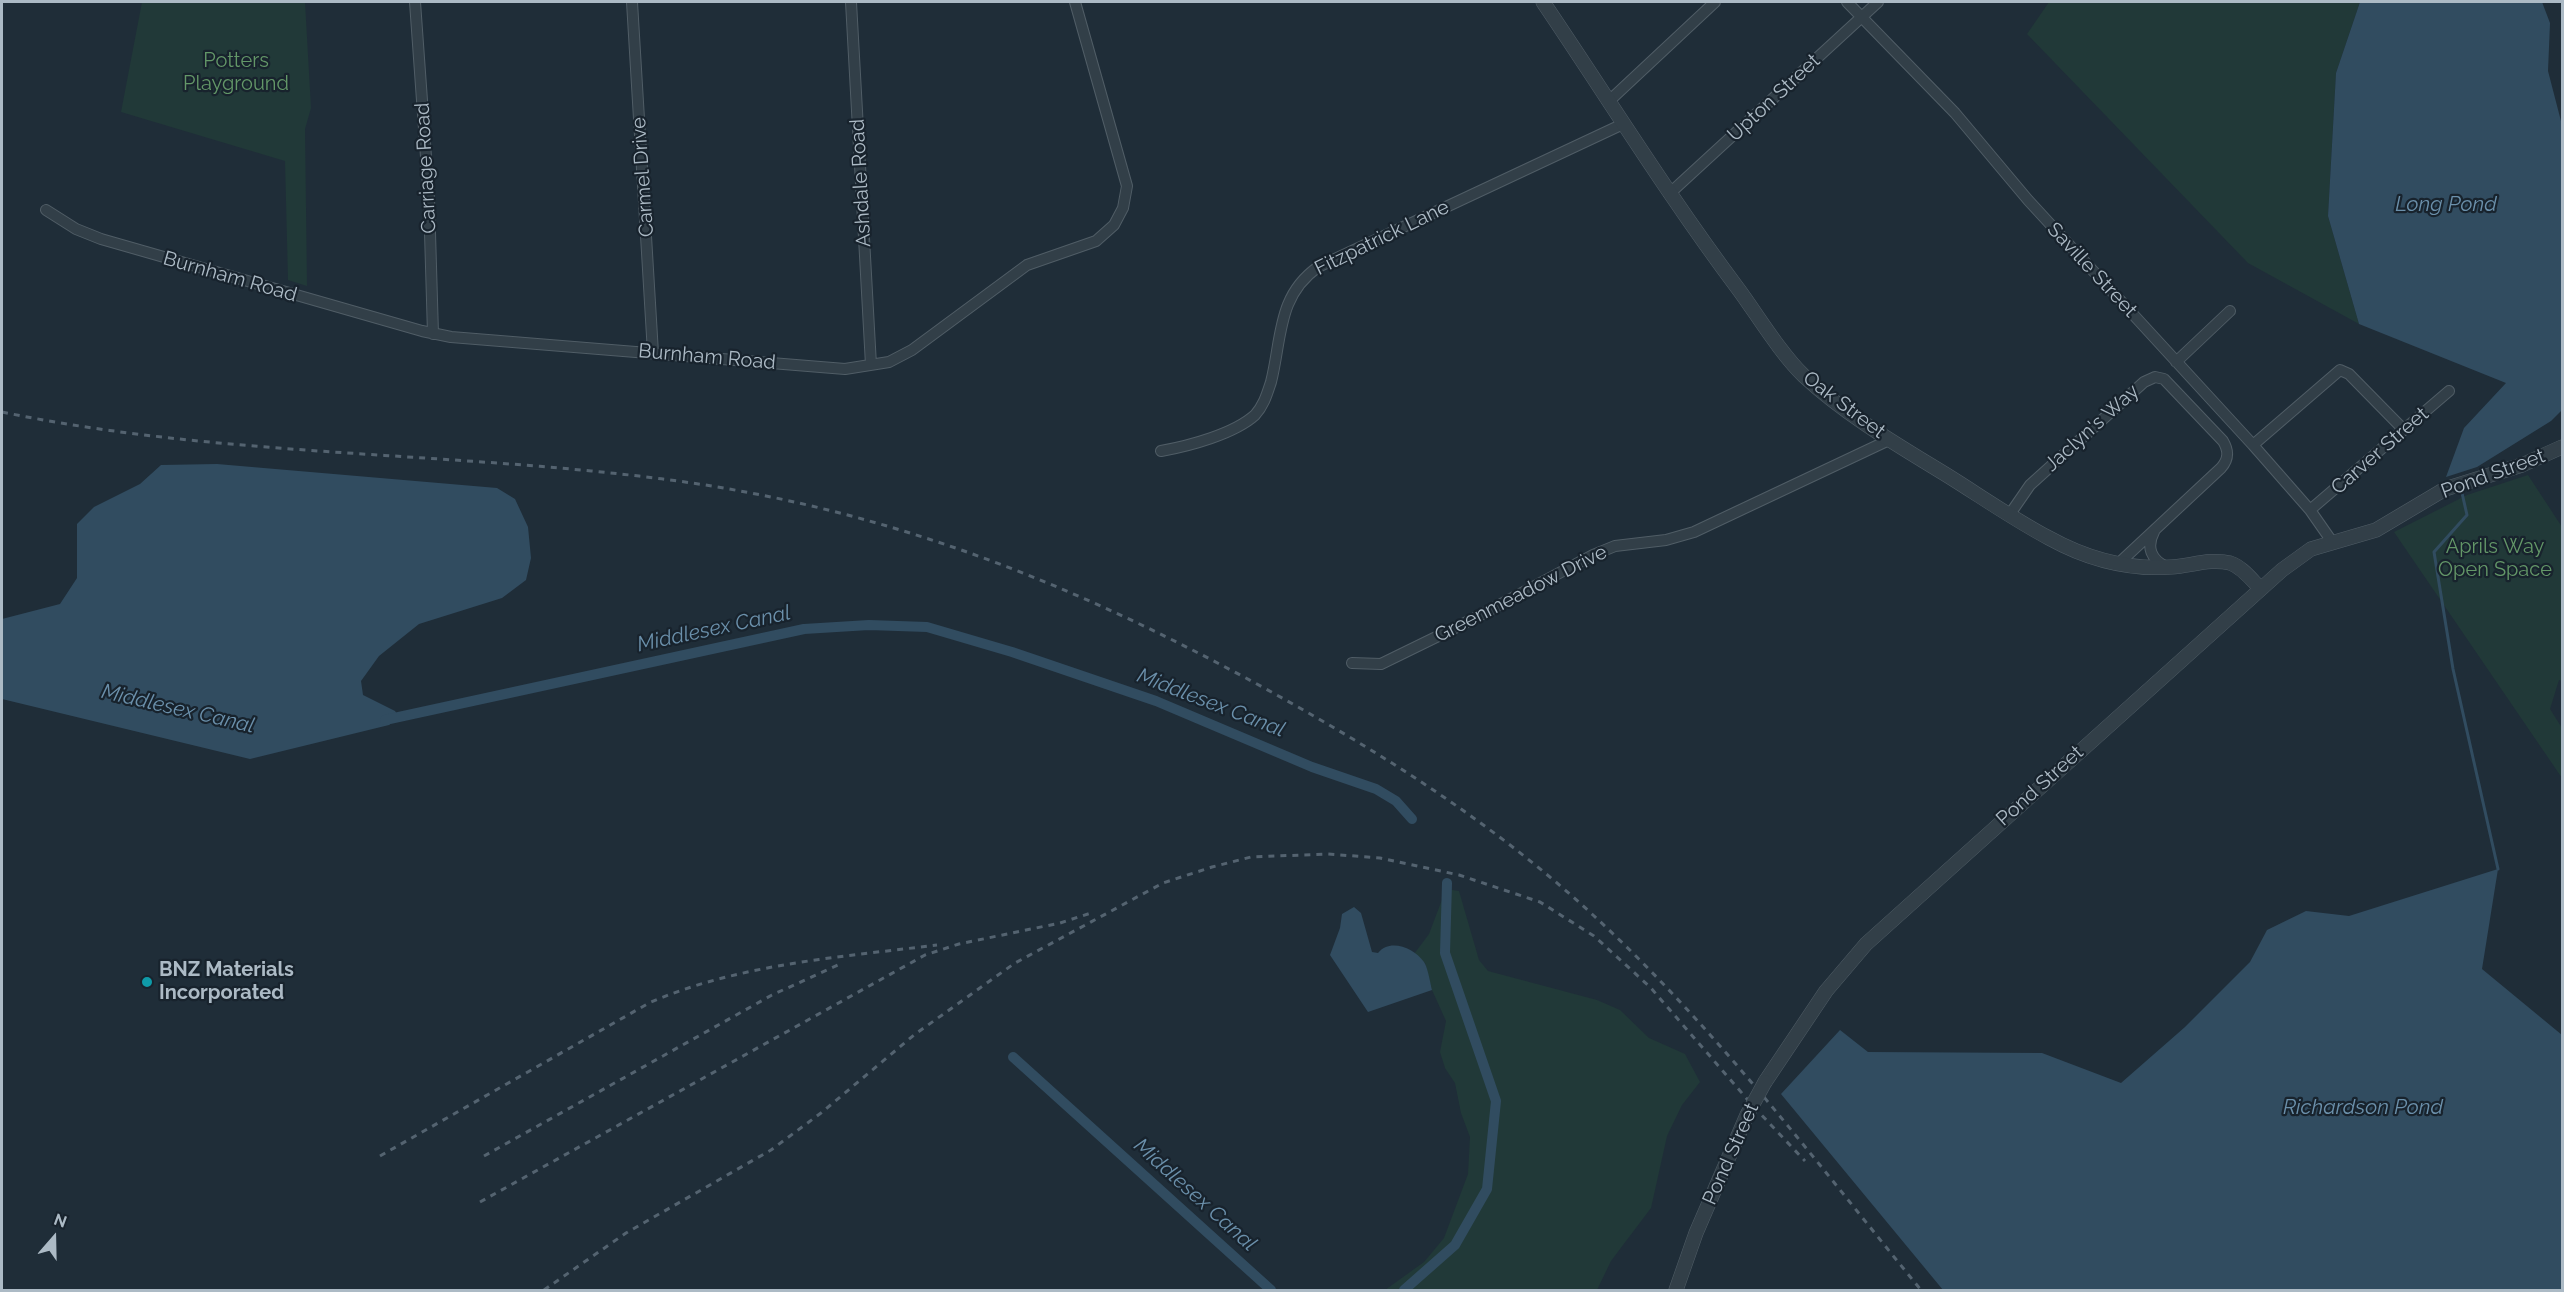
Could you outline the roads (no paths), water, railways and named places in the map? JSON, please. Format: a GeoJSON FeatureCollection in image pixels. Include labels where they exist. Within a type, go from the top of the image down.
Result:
{"type":"FeatureCollection","features":[{"type":"Feature","properties":{"kind":"street","name":"Carriage Road"},"geometry":{"type":"LineString","coordinates":[[415,2],[429,199],[434,334]]}},
{"type":"Feature","properties":{"kind":"street","name":"Carmel Drive"},"geometry":{"type":"LineString","coordinates":[[632,2],[653,353]]}},
{"type":"Feature","properties":{"kind":"street","name":"Ashdale Road"},"geometry":{"type":"LineString","coordinates":[[851,2],[871,365]]}},
{"type":"Feature","properties":{"kind":"street","name":"Burnham Road"},"geometry":{"type":"LineString","coordinates":[[46,210],[76,229],[101,239],[434,334],[845,369],[889,362],[912,350],[1027,265],[1096,241],[1114,225],[1123,208],[1127,186],[1075,2]]}},
{"type":"Feature","properties":{"kind":"street","name":"Oak Street"},"geometry":{"type":"LineString","coordinates":[[1543,2],[1670,194],[1801,374],[1828,397],[1889,440],[2070,549],[2118,564],[2171,567],[2225,562],[2241,569],[2260,588]]}},
{"type":"Feature","properties":{"kind":"street"},"geometry":{"type":"LineString","coordinates":[[1608,102],[1714,2]]}},
{"type":"Feature","properties":{"kind":"street","name":"Saville Street"},"geometry":{"type":"LineString","coordinates":[[1847,2],[1955,113],[2028,200],[2253,445],[2310,510],[2333,543]]}},
{"type":"Feature","properties":{"kind":"street","name":"Upton Street"},"geometry":{"type":"LineString","coordinates":[[1670,194],[1878,2]]}},
{"type":"Feature","properties":{"kind":"street","name":"Fitzpatrick Lane"},"geometry":{"type":"LineString","coordinates":[[1161,451],[1186,446],[1221,433],[1254,415],[1266,399],[1287,303],[1305,276],[1318,267],[1623,124]]}},
{"type":"Feature","properties":{"kind":"street"},"geometry":{"type":"LineString","coordinates":[[2176,362],[2230,311]]}},
{"type":"Feature","properties":{"kind":"street"},"geometry":{"type":"LineString","coordinates":[[2253,445],[2340,370],[2349,374],[2404,430]]}},
{"type":"Feature","properties":{"kind":"street","name":"Jaclyn's Way"},"geometry":{"type":"LineString","coordinates":[[2010,514],[2030,485],[2150,378],[2160,378],[2169,382],[2223,441],[2228,455],[2223,466],[2156,529]]}},
{"type":"Feature","properties":{"kind":"street","name":"Carver Street"},"geometry":{"type":"LineString","coordinates":[[2310,510],[2449,391]]}},
{"type":"Feature","properties":{"kind":"street","name":"Greenmeadow Drive"},"geometry":{"type":"LineString","coordinates":[[1352,663],[1381,664],[1472,620],[1593,555],[1615,546],[1666,540],[1694,532],[1889,440]]}},
{"type":"Feature","properties":{"kind":"street","name":"Pond Street"},"geometry":{"type":"LineString","coordinates":[[1676,1290],[1696,1233],[1747,1115],[1765,1082],[1818,1001],[1866,944],[2260,588],[2308,551],[2376,530],[2455,485],[2522,465],[2562,447]]}},
{"type":"Feature","properties":{"kind":"street"},"geometry":{"type":"LineString","coordinates":[[2118,564],[2156,529]]}},
{"type":"Feature","properties":{"kind":"street"},"geometry":{"type":"LineString","coordinates":[[2156,529],[2151,538],[2151,553],[2159,563],[2171,567]]}},
{"type":"Feature","properties":{"kind":"water","name":"Long Pond"},"geometry":{"type":"Polygon","coordinates":[[[2360,2],[2542,2],[2550,23],[2548,71],[2562,125],[2562,410],[2551,421],[2477,467],[2446,477],[2464,428],[2506,383],[2359,324],[2328,216],[2336,73],[2360,2]]]}},
{"type":"Feature","properties":{"kind":"water"},"geometry":{"type":"Polygon","coordinates":[[[217,464],[497,488],[515,499],[528,527],[531,558],[526,580],[502,598],[419,624],[379,656],[361,681],[363,695],[395,711],[399,717],[389,725],[250,759],[2,699],[2,619],[60,604],[77,578],[77,524],[94,507],[140,484],[161,465],[217,464]]]}},
{"type":"Feature","properties":{"kind":"water","name":"Richardson Pond"},"geometry":{"type":"Polygon","coordinates":[[[2498,869],[2482,969],[2562,1035],[2562,1290],[1943,1290],[1781,1094],[1840,1030],[1868,1052],[2042,1053],[2121,1083],[2185,1027],[2250,962],[2267,930],[2306,911],[2349,916],[2498,869]]]}},
{"type":"Feature","properties":{"kind":"water"},"geometry":{"type":"Polygon","coordinates":[[[1354,907],[1361,913],[1372,952],[1378,953],[1389,946],[1408,949],[1420,957],[1425,965],[1432,990],[1368,1012],[1330,955],[1340,928],[1342,914],[1354,907]]]}},
{"type":"Feature","properties":{"kind":"waterway"},"geometry":{"type":"LineString","coordinates":[[2462,493],[2467,515],[2434,552],[2453,669],[2498,869]]}},
{"type":"Feature","properties":{"kind":"waterway","name":"Middlesex Canal"},"geometry":{"type":"LineString","coordinates":[[385,720],[804,629],[869,625],[927,627],[1012,652],[1156,701],[1312,767],[1376,789],[1396,801],[1412,819]]}},
{"type":"Feature","properties":{"kind":"waterway","name":"Middlesex Canal"},"geometry":{"type":"LineString","coordinates":[[1404,1290],[1455,1245],[1487,1189],[1496,1101],[1445,953],[1447,883]]}},
{"type":"Feature","properties":{"kind":"waterway","name":"Middlesex Canal"},"geometry":{"type":"LineString","coordinates":[[1013,1057],[1271,1290]]}},
{"type":"Feature","properties":{"kind":"railway"},"geometry":{"type":"LineString","coordinates":[[2,412],[84,427],[166,438],[580,470],[663,479],[744,492],[823,509],[900,530],[1048,583],[1121,615],[1266,689],[1353,739],[1437,792],[1517,850],[1556,882],[1638,958],[1681,1003],[1764,1097],[1921,1290]]}},
{"type":"Feature","properties":{"kind":"railway"},"geometry":{"type":"LineString","coordinates":[[544,1290],[626,1233],[771,1150],[821,1113],[914,1035],[1015,963],[1163,883],[1251,857],[1328,854],[1380,858],[1459,875],[1540,902],[1594,936],[1650,987],[1754,1107],[1805,1161]]}},
{"type":"Feature","properties":{"kind":"railway"},"geometry":{"type":"LineString","coordinates":[[480,1202],[925,955],[959,944],[1060,923],[1094,912]]}},
{"type":"Feature","properties":{"kind":"railway"},"geometry":{"type":"LineString","coordinates":[[380,1156],[649,1003],[683,990],[718,979],[790,964],[937,945]]}},
{"type":"Feature","properties":{"kind":"railway"},"geometry":{"type":"LineString","coordinates":[[484,1156],[772,995],[840,964]]}},
{"type":"Feature","properties":{"kind":"place","name":"BNZ Materials Incorporated"},"geometry":{"type":"Point","coordinates":[147,982]}},
{"type":"Feature","properties":{"kind":"park label","name":"Potters Playground"},"geometry":{"type":"Point","coordinates":[236,72]}},
{"type":"Feature","properties":{"kind":"park label","name":"Aprils Way Open Space"},"geometry":{"type":"Point","coordinates":[2495,558]}}]}
